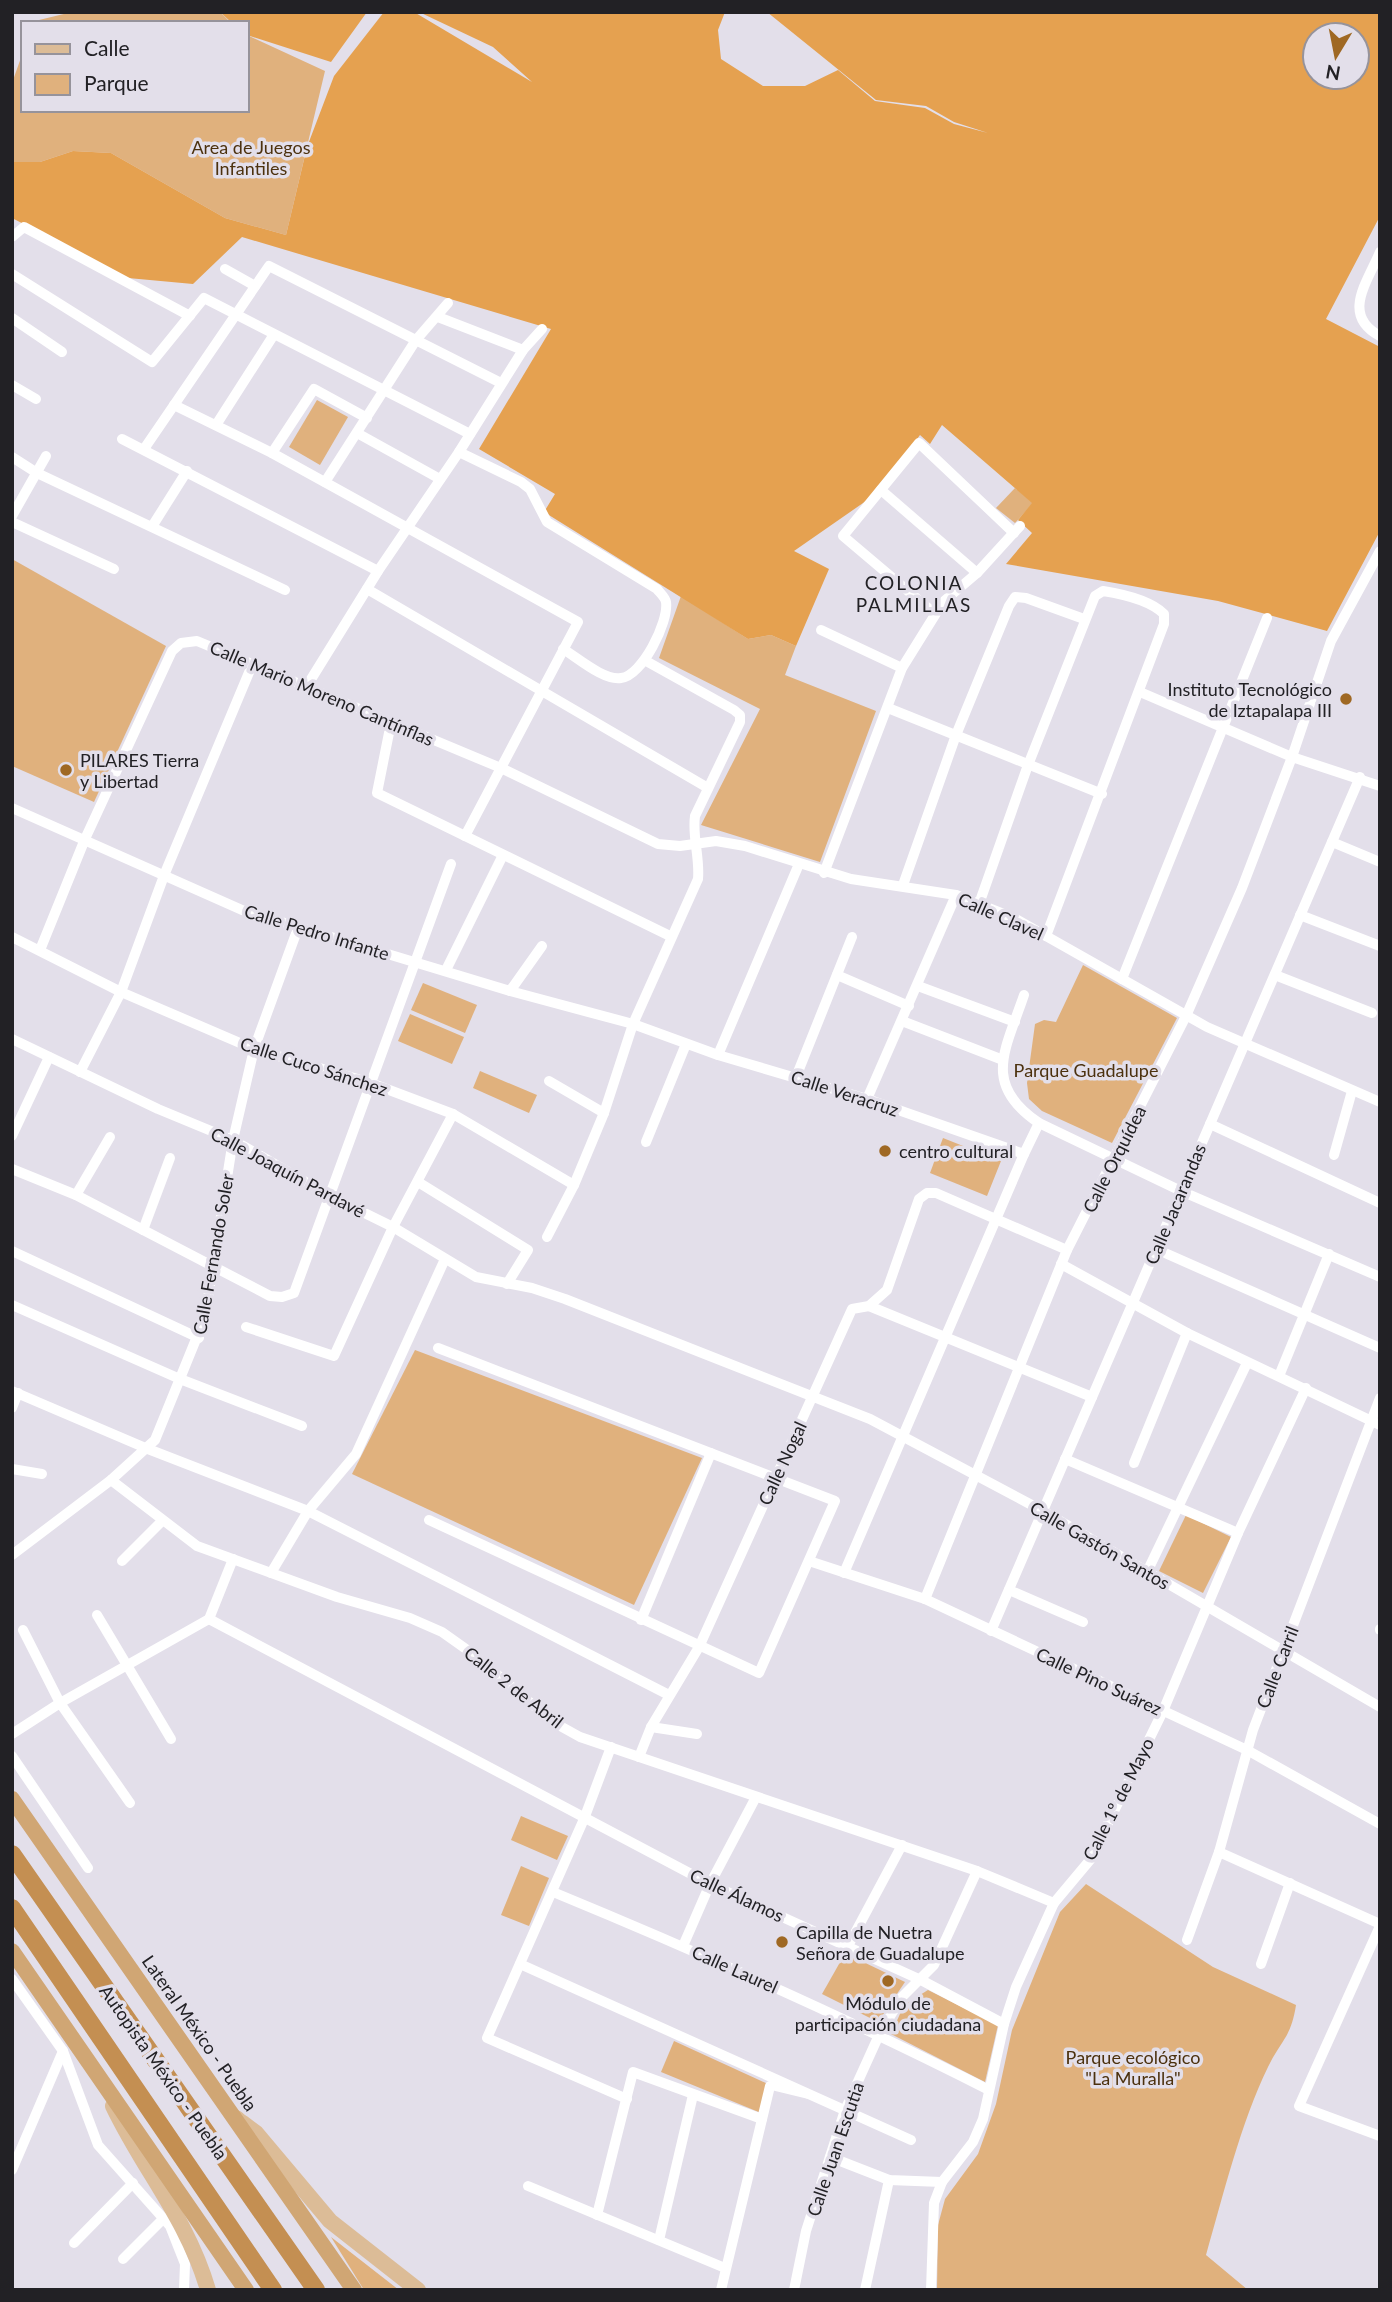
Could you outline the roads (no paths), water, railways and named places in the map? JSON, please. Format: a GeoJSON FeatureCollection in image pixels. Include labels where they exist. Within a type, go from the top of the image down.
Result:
{"type":"FeatureCollection","features":[{"type":"Feature","properties":{"kind":"highway","name":"Lateral México - Puebla"},"geometry":{"type":"LineString","coordinates":[[12,1799],[354,2290]]}},
{"type":"Feature","properties":{"kind":"highway","name":"Autopista México - Puebla"},"geometry":{"type":"LineString","coordinates":[[12,1854],[316,2290]]}},
{"type":"Feature","properties":{"kind":"highway","name":"Autopista México - Puebla"},"geometry":{"type":"LineString","coordinates":[[12,1908],[273,2290]]}},
{"type":"Feature","properties":{"kind":"highway"},"geometry":{"type":"LineString","coordinates":[[12,1951],[246,2290]]}},
{"type":"Feature","properties":{"kind":"main road"},"geometry":{"type":"LineString","coordinates":[[99,2077],[172,2218],[198,2255],[208,2290]]}},
{"type":"Feature","properties":{"kind":"main road"},"geometry":{"type":"LineString","coordinates":[[236,2118],[256,2133],[330,2221],[418,2290]]}},
{"type":"Feature","properties":{"kind":"street"},"geometry":{"type":"LineString","coordinates":[[12,237],[24,227],[190,316]]}},
{"type":"Feature","properties":{"kind":"street"},"geometry":{"type":"LineString","coordinates":[[1380,252],[1359,302],[1358,313],[1361,322],[1380,336]]}},
{"type":"Feature","properties":{"kind":"street"},"geometry":{"type":"LineString","coordinates":[[144,449],[269,265],[501,383]]}},
{"type":"Feature","properties":{"kind":"street"},"geometry":{"type":"LineString","coordinates":[[225,269],[255,286]]}},
{"type":"Feature","properties":{"kind":"street"},"geometry":{"type":"LineString","coordinates":[[12,274],[152,362],[204,298],[273,336],[470,434]]}},
{"type":"Feature","properties":{"kind":"street"},"geometry":{"type":"LineString","coordinates":[[325,482],[416,340],[447,303]]}},
{"type":"Feature","properties":{"kind":"street"},"geometry":{"type":"LineString","coordinates":[[438,317],[523,350]]}},
{"type":"Feature","properties":{"kind":"street"},"geometry":{"type":"LineString","coordinates":[[12,318],[62,352]]}},
{"type":"Feature","properties":{"kind":"street"},"geometry":{"type":"LineString","coordinates":[[306,689],[378,571],[501,383],[523,350],[542,329]]}},
{"type":"Feature","properties":{"kind":"street"},"geometry":{"type":"LineString","coordinates":[[216,425],[273,336]]}},
{"type":"Feature","properties":{"kind":"street"},"geometry":{"type":"LineString","coordinates":[[12,385],[36,399]]}},
{"type":"Feature","properties":{"kind":"street"},"geometry":{"type":"LineString","coordinates":[[272,453],[314,389],[367,418]]}},
{"type":"Feature","properties":{"kind":"street"},"geometry":{"type":"LineString","coordinates":[[174,405],[272,453],[578,622],[465,836]]}},
{"type":"Feature","properties":{"kind":"street"},"geometry":{"type":"LineString","coordinates":[[357,433],[440,479]]}},
{"type":"Feature","properties":{"kind":"street"},"geometry":{"type":"LineString","coordinates":[[122,439],[378,571]]}},
{"type":"Feature","properties":{"kind":"street"},"geometry":{"type":"LineString","coordinates":[[824,873],[902,668],[934,613],[977,573],[1017,529],[919,443],[843,536],[934,613]]}},
{"type":"Feature","properties":{"kind":"street"},"geometry":{"type":"LineString","coordinates":[[458,452],[521,482],[530,489],[547,522],[657,589],[666,600],[666,610],[646,661],[636,673],[622,678],[611,677],[563,649]]}},
{"type":"Feature","properties":{"kind":"street"},"geometry":{"type":"LineString","coordinates":[[12,516],[46,456]]}},
{"type":"Feature","properties":{"kind":"street"},"geometry":{"type":"LineString","coordinates":[[12,457],[37,473],[153,525],[285,590]]}},
{"type":"Feature","properties":{"kind":"street"},"geometry":{"type":"LineString","coordinates":[[153,525],[187,471]]}},
{"type":"Feature","properties":{"kind":"street"},"geometry":{"type":"LineString","coordinates":[[881,490],[977,573]]}},
{"type":"Feature","properties":{"kind":"street"},"geometry":{"type":"LineString","coordinates":[[12,522],[114,569]]}},
{"type":"Feature","properties":{"kind":"street","name":"Calle Orquídea"},"geometry":{"type":"LineString","coordinates":[[925,1599],[1067,1250],[1186,1016],[1242,888],[1293,757],[1331,641],[1380,551]]}},
{"type":"Feature","properties":{"kind":"street"},"geometry":{"type":"LineString","coordinates":[[367,589],[708,788]]}},
{"type":"Feature","properties":{"kind":"street"},"geometry":{"type":"LineString","coordinates":[[979,904],[1028,765],[1095,596],[1103,591],[1156,607],[1164,614],[1164,624],[1102,794],[1046,936]]}},
{"type":"Feature","properties":{"kind":"street"},"geometry":{"type":"LineString","coordinates":[[903,885],[956,736],[1015,597],[1026,598],[1084,619]]}},
{"type":"Feature","properties":{"kind":"street"},"geometry":{"type":"LineString","coordinates":[[1122,979],[1267,618]]}},
{"type":"Feature","properties":{"kind":"street"},"geometry":{"type":"LineString","coordinates":[[821,630],[902,668]]}},
{"type":"Feature","properties":{"kind":"street","name":"Calle Mario Moreno Cantínflas"},"geometry":{"type":"LineString","coordinates":[[40,950],[85,839],[172,651],[181,643],[197,641],[253,663],[306,689],[501,768],[658,844],[696,844]]}},
{"type":"Feature","properties":{"kind":"street"},"geometry":{"type":"LineString","coordinates":[[547,1237],[574,1185],[604,1113],[633,1024],[670,936],[698,879],[693,832],[695,816],[740,722],[740,715],[646,661]]}},
{"type":"Feature","properties":{"kind":"street"},"geometry":{"type":"LineString","coordinates":[[80,1072],[121,992],[165,873],[253,663]]}},
{"type":"Feature","properties":{"kind":"street"},"geometry":{"type":"LineString","coordinates":[[1140,692],[1293,757],[1380,786]]}},
{"type":"Feature","properties":{"kind":"street"},"geometry":{"type":"LineString","coordinates":[[888,708],[1102,794]]}},
{"type":"Feature","properties":{"kind":"street"},"geometry":{"type":"LineString","coordinates":[[391,723],[377,793],[670,936]]}},
{"type":"Feature","properties":{"kind":"street","name":"Calle Jacarandas"},"geometry":{"type":"LineString","coordinates":[[991,1631],[1360,778]]}},
{"type":"Feature","properties":{"kind":"street","name":"Calle Pedro Infante"},"geometry":{"type":"LineString","coordinates":[[12,808],[242,909],[510,991],[633,1024]]}},
{"type":"Feature","properties":{"kind":"street","name":"Calle Clavel"},"geometry":{"type":"LineString","coordinates":[[696,844],[716,841],[745,846],[824,873],[956,895],[1046,936],[1186,1016],[1380,1102]]}},
{"type":"Feature","properties":{"kind":"street"},"geometry":{"type":"LineString","coordinates":[[1332,842],[1380,862]]}},
{"type":"Feature","properties":{"kind":"street"},"geometry":{"type":"LineString","coordinates":[[446,971],[503,855]]}},
{"type":"Feature","properties":{"kind":"street"},"geometry":{"type":"LineString","coordinates":[[12,1168],[76,1195],[270,1296],[282,1297],[294,1293],[368,1082],[451,864]]}},
{"type":"Feature","properties":{"kind":"street"},"geometry":{"type":"LineString","coordinates":[[718,1055],[799,864]]}},
{"type":"Feature","properties":{"kind":"street"},"geometry":{"type":"LineString","coordinates":[[867,1100],[956,895]]}},
{"type":"Feature","properties":{"kind":"street"},"geometry":{"type":"LineString","coordinates":[[1300,915],[1380,946]]}},
{"type":"Feature","properties":{"kind":"street","name":"Calle Fernando Soler"},"geometry":{"type":"LineString","coordinates":[[12,1555],[111,1480],[155,1440],[199,1338],[205,1317],[233,1140],[254,1049],[298,928]]}},
{"type":"Feature","properties":{"kind":"street","name":"Calle Cuco Sánchez"},"geometry":{"type":"LineString","coordinates":[[12,937],[121,992],[254,1049],[368,1082],[453,1114],[574,1185]]}},
{"type":"Feature","properties":{"kind":"street"},"geometry":{"type":"LineString","coordinates":[[796,1077],[852,937]]}},
{"type":"Feature","properties":{"kind":"street"},"geometry":{"type":"LineString","coordinates":[[510,991],[542,946]]}},
{"type":"Feature","properties":{"kind":"street"},"geometry":{"type":"LineString","coordinates":[[836,975],[909,1006]]}},
{"type":"Feature","properties":{"kind":"street"},"geometry":{"type":"LineString","coordinates":[[1275,975],[1372,1013]]}},
{"type":"Feature","properties":{"kind":"street"},"geometry":{"type":"LineString","coordinates":[[918,986],[1015,1022]]}},
{"type":"Feature","properties":{"kind":"street"},"geometry":{"type":"LineString","coordinates":[[1024,995],[1003,1060],[1002,1075],[1011,1101],[1039,1123],[1114,1160],[1380,1277]]}},
{"type":"Feature","properties":{"kind":"street"},"geometry":{"type":"LineString","coordinates":[[902,1021],[1003,1060]]}},
{"type":"Feature","properties":{"kind":"street","name":"Calle Veracruz"},"geometry":{"type":"LineString","coordinates":[[633,1024],[718,1055],[796,1077],[1024,1154]]}},
{"type":"Feature","properties":{"kind":"street","name":"Calle Joaquín Pardavé"},"geometry":{"type":"LineString","coordinates":[[12,1039],[233,1140],[330,1196],[393,1227],[476,1277],[565,1299],[813,1397]]}},
{"type":"Feature","properties":{"kind":"street"},"geometry":{"type":"LineString","coordinates":[[646,1142],[686,1044]]}},
{"type":"Feature","properties":{"kind":"street"},"geometry":{"type":"LineString","coordinates":[[12,1136],[48,1057]]}},
{"type":"Feature","properties":{"kind":"street"},"geometry":{"type":"LineString","coordinates":[[549,1081],[604,1113]]}},
{"type":"Feature","properties":{"kind":"street"},"geometry":{"type":"LineString","coordinates":[[1334,1155],[1352,1091]]}},
{"type":"Feature","properties":{"kind":"street"},"geometry":{"type":"LineString","coordinates":[[246,1327],[334,1356],[393,1227],[453,1114]]}},
{"type":"Feature","properties":{"kind":"street"},"geometry":{"type":"LineString","coordinates":[[844,1573],[1039,1123]]}},
{"type":"Feature","properties":{"kind":"street"},"geometry":{"type":"LineString","coordinates":[[1210,1124],[1380,1203]]}},
{"type":"Feature","properties":{"kind":"street"},"geometry":{"type":"LineString","coordinates":[[76,1195],[110,1137]]}},
{"type":"Feature","properties":{"kind":"street"},"geometry":{"type":"LineString","coordinates":[[143,1230],[170,1158]]}},
{"type":"Feature","properties":{"kind":"street"},"geometry":{"type":"LineString","coordinates":[[418,1182],[528,1250],[508,1284]]}},
{"type":"Feature","properties":{"kind":"street","name":"Calle Nogal"},"geometry":{"type":"LineString","coordinates":[[639,1757],[669,1695],[699,1647],[852,1309],[869,1306],[887,1290],[919,1199],[927,1193],[936,1193],[996,1219]]}},
{"type":"Feature","properties":{"kind":"street"},"geometry":{"type":"LineString","coordinates":[[996,1219],[1067,1250]]}},
{"type":"Feature","properties":{"kind":"street"},"geometry":{"type":"LineString","coordinates":[[1156,1249],[1380,1348]]}},
{"type":"Feature","properties":{"kind":"street"},"geometry":{"type":"LineString","coordinates":[[12,1251],[199,1338]]}},
{"type":"Feature","properties":{"kind":"street"},"geometry":{"type":"LineString","coordinates":[[1279,1376],[1329,1254]]}},
{"type":"Feature","properties":{"kind":"street"},"geometry":{"type":"LineString","coordinates":[[271,1573],[308,1511],[356,1454],[445,1259]]}},
{"type":"Feature","properties":{"kind":"street"},"geometry":{"type":"LineString","coordinates":[[1061,1264],[1187,1333],[1375,1423]]}},
{"type":"Feature","properties":{"kind":"street"},"geometry":{"type":"LineString","coordinates":[[12,1304],[180,1379],[302,1426]]}},
{"type":"Feature","properties":{"kind":"street"},"geometry":{"type":"LineString","coordinates":[[869,1306],[1092,1397]]}},
{"type":"Feature","properties":{"kind":"street"},"geometry":{"type":"LineString","coordinates":[[1133,1463],[1187,1333]]}},
{"type":"Feature","properties":{"kind":"street"},"geometry":{"type":"LineString","coordinates":[[429,1520],[759,1673],[835,1501],[438,1348]]}},
{"type":"Feature","properties":{"kind":"street"},"geometry":{"type":"LineString","coordinates":[[1147,1572],[1247,1363]]}},
{"type":"Feature","properties":{"kind":"street","name":"Calle 1º de Mayo"},"geometry":{"type":"LineString","coordinates":[[931,2290],[934,2203],[942,2182],[973,2142],[1016,1987],[1054,1903],[1090,1860],[1163,1711],[1238,1533],[1306,1388]]}},
{"type":"Feature","properties":{"kind":"street"},"geometry":{"type":"LineString","coordinates":[[12,1408],[15,1392],[148,1449],[308,1511],[669,1695]]}},
{"type":"Feature","properties":{"kind":"street","name":"Calle Gastón Santos"},"geometry":{"type":"LineString","coordinates":[[813,1397],[870,1419],[1042,1511],[1380,1707]]}},
{"type":"Feature","properties":{"kind":"street","name":"Calle Carril"},"geometry":{"type":"LineString","coordinates":[[1187,1940],[1219,1852],[1247,1750],[1375,1423],[1380,1398]]}},
{"type":"Feature","properties":{"kind":"street"},"geometry":{"type":"LineString","coordinates":[[641,1620],[711,1453]]}},
{"type":"Feature","properties":{"kind":"street"},"geometry":{"type":"LineString","coordinates":[[1065,1459],[1238,1533]]}},
{"type":"Feature","properties":{"kind":"street"},"geometry":{"type":"LineString","coordinates":[[12,1469],[43,1474]]}},
{"type":"Feature","properties":{"kind":"street","name":"Calle 2 de Abril"},"geometry":{"type":"LineString","coordinates":[[111,1480],[197,1546],[337,1597],[410,1618],[442,1632],[473,1654],[553,1722],[580,1737],[977,1871],[1054,1903]]}},
{"type":"Feature","properties":{"kind":"street"},"geometry":{"type":"LineString","coordinates":[[122,1561],[162,1521]]}},
{"type":"Feature","properties":{"kind":"street"},"geometry":{"type":"LineString","coordinates":[[12,1734],[60,1703],[209,1619],[233,1559]]}},
{"type":"Feature","properties":{"kind":"street","name":"Calle Pino Suárez"},"geometry":{"type":"LineString","coordinates":[[809,1561],[925,1599],[1247,1750],[1380,1824]]}},
{"type":"Feature","properties":{"kind":"street"},"geometry":{"type":"LineString","coordinates":[[1009,1590],[1083,1622]]}},
{"type":"Feature","properties":{"kind":"street"},"geometry":{"type":"LineString","coordinates":[[97,1615],[171,1739]]}},
{"type":"Feature","properties":{"kind":"street","name":"Calle Álamos"},"geometry":{"type":"LineString","coordinates":[[209,1619],[710,1884],[921,1980],[1004,2024]]}},
{"type":"Feature","properties":{"kind":"street"},"geometry":{"type":"LineString","coordinates":[[23,1630],[60,1703],[130,1803]]}},
{"type":"Feature","properties":{"kind":"street"},"geometry":{"type":"LineString","coordinates":[[652,1727],[697,1734]]}},
{"type":"Feature","properties":{"kind":"street"},"geometry":{"type":"LineString","coordinates":[[611,1746],[554,1892],[487,2038],[627,2099]]}},
{"type":"Feature","properties":{"kind":"street"},"geometry":{"type":"LineString","coordinates":[[12,1756],[88,1868]]}},
{"type":"Feature","properties":{"kind":"street"},"geometry":{"type":"LineString","coordinates":[[683,1946],[710,1884],[756,1797]]}},
{"type":"Feature","properties":{"kind":"street"},"geometry":{"type":"LineString","coordinates":[[848,1946],[902,1845]]}},
{"type":"Feature","properties":{"kind":"street"},"geometry":{"type":"LineString","coordinates":[[1219,1852],[1380,1925],[1299,2106],[1380,2136]]}},
{"type":"Feature","properties":{"kind":"street","name":"Calle Juan Escutia"},"geometry":{"type":"LineString","coordinates":[[794,2290],[806,2231],[845,2110],[879,2035],[901,1998],[934,1965],[977,1871]]}},
{"type":"Feature","properties":{"kind":"street"},"geometry":{"type":"LineString","coordinates":[[1261,1964],[1290,1884]]}},
{"type":"Feature","properties":{"kind":"street","name":"Calle Laurel"},"geometry":{"type":"LineString","coordinates":[[554,1892],[683,1946],[879,2035],[989,2090]]}},
{"type":"Feature","properties":{"kind":"street"},"geometry":{"type":"LineString","coordinates":[[520,1964],[911,2140]]}},
{"type":"Feature","properties":{"kind":"street"},"geometry":{"type":"LineString","coordinates":[[12,1979],[63,2051],[98,2145],[133,2183],[172,2218],[185,2264],[184,2290]]}},
{"type":"Feature","properties":{"kind":"street"},"geometry":{"type":"LineString","coordinates":[[12,2170],[63,2051]]}},
{"type":"Feature","properties":{"kind":"street"},"geometry":{"type":"LineString","coordinates":[[597,2215],[634,2072],[762,2119]]}},
{"type":"Feature","properties":{"kind":"street"},"geometry":{"type":"LineString","coordinates":[[722,2290],[725,2268],[770,2086],[811,2095]]}},
{"type":"Feature","properties":{"kind":"street"},"geometry":{"type":"LineString","coordinates":[[659,2240],[693,2095]]}},
{"type":"Feature","properties":{"kind":"street"},"geometry":{"type":"LineString","coordinates":[[830,2157],[889,2180],[942,2182]]}},
{"type":"Feature","properties":{"kind":"street"},"geometry":{"type":"LineString","coordinates":[[864,2290],[889,2180]]}},
{"type":"Feature","properties":{"kind":"street"},"geometry":{"type":"LineString","coordinates":[[75,2243],[133,2183]]}},
{"type":"Feature","properties":{"kind":"street"},"geometry":{"type":"LineString","coordinates":[[528,2186],[725,2268]]}},
{"type":"Feature","properties":{"kind":"street"},"geometry":{"type":"LineString","coordinates":[[122,2259],[172,2218]]}},
{"type":"Feature","properties":{"kind":"place","name":"Instituto Tecnológico de Iztapalapa III"},"geometry":{"type":"Point","coordinates":[1346,699]}},
{"type":"Feature","properties":{"kind":"place","name":"PILARES Tierra y Libertad"},"geometry":{"type":"Point","coordinates":[66,770]}},
{"type":"Feature","properties":{"kind":"place","name":"centro cultural"},"geometry":{"type":"Point","coordinates":[885,1151]}},
{"type":"Feature","properties":{"kind":"place","name":"Capilla de Nuetra Señora de Guadalupe"},"geometry":{"type":"Point","coordinates":[782,1942]}},
{"type":"Feature","properties":{"kind":"place","name":"Módulo de participación ciudadana"},"geometry":{"type":"Point","coordinates":[888,1981]}},
{"type":"Feature","properties":{"kind":"district","name":"COLONIA PALMILLAS"},"geometry":{"type":"Point","coordinates":[914,593]}},
{"type":"Feature","properties":{"kind":"park label","name":"Area de Juegos Infantiles"},"geometry":{"type":"Point","coordinates":[251,157]}},
{"type":"Feature","properties":{"kind":"park label","name":"Parque Guadalupe"},"geometry":{"type":"Point","coordinates":[1086,1070]}},
{"type":"Feature","properties":{"kind":"park label","name":"Parque ecológico \"La Muralla\""},"geometry":{"type":"Point","coordinates":[1133,2067]}}]}
